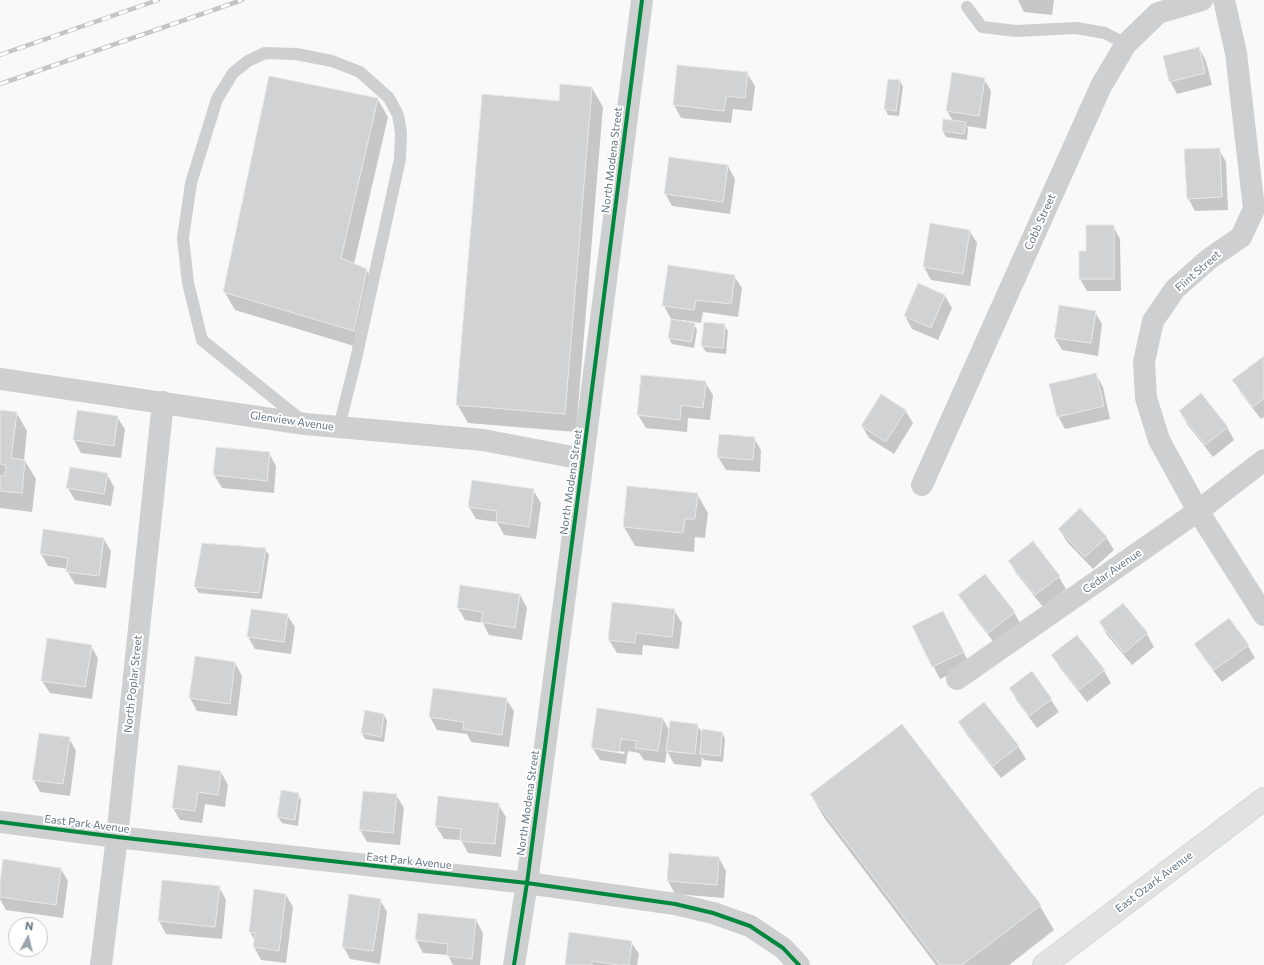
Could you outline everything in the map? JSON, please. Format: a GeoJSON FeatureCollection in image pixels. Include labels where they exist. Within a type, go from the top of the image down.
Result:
{"type":"FeatureCollection","features":[{"type":"Feature","properties":{"kind":"main road","name":"East Ozark Avenue"},"geometry":{"type":"LineString","coordinates":[[1044,965],[1264,799]]}},
{"type":"Feature","properties":{"kind":"street","name":"North Modena Street"},"geometry":{"type":"LineString","coordinates":[[514,965],[527,883],[642,0]]}},
{"type":"Feature","properties":{"kind":"street","name":"Cobb Street"},"geometry":{"type":"LineString","coordinates":[[922,485],[1101,86],[1126,44],[1158,13],[1202,0]]}},
{"type":"Feature","properties":{"kind":"street","name":"Flint Street"},"geometry":{"type":"LineString","coordinates":[[1224,0],[1236,53],[1254,208],[1241,237],[1209,259],[1175,289],[1153,321],[1144,362],[1146,398],[1159,440],[1198,511],[1264,615]]}},
{"type":"Feature","properties":{"kind":"street","name":"Glenview Avenue"},"geometry":{"type":"LineString","coordinates":[[0,379],[305,424],[482,440],[583,460]]}},
{"type":"Feature","properties":{"kind":"street","name":"North Poplar Street"},"geometry":{"type":"LineString","coordinates":[[100,965],[117,837],[163,402]]}},
{"type":"Feature","properties":{"kind":"street","name":"Cedar Avenue"},"geometry":{"type":"LineString","coordinates":[[957,679],[1198,511],[1264,460]]}},
{"type":"Feature","properties":{"kind":"street","name":"East Park Avenue"},"geometry":{"type":"LineString","coordinates":[[0,822],[117,837],[527,883],[675,904],[713,912],[750,926],[783,948],[799,965]]}},
{"type":"Feature","properties":{"kind":"lane"},"geometry":{"type":"LineString","coordinates":[[967,7],[982,27],[1016,31],[1076,28],[1105,33],[1126,44]]}},
{"type":"Feature","properties":{"kind":"lane"},"geometry":{"type":"LineString","coordinates":[[305,424],[202,340],[188,283],[183,238],[191,183],[217,99],[233,73],[248,61],[265,54],[296,54],[332,61],[360,72],[390,98],[398,115],[401,132],[400,159],[355,363],[339,428]]}},
{"type":"Feature","properties":{"kind":"building"},"geometry":{"type":"Polygon","coordinates":[[[1199,47],[1205,73],[1169,82],[1163,56],[1199,47]]]}},
{"type":"Feature","properties":{"kind":"building"},"geometry":{"type":"Polygon","coordinates":[[[677,65],[748,72],[745,98],[726,96],[724,111],[673,105],[677,65]]]}},
{"type":"Feature","properties":{"kind":"building"},"geometry":{"type":"Polygon","coordinates":[[[952,72],[985,78],[979,116],[946,111],[952,72]]]}},
{"type":"Feature","properties":{"kind":"building"},"geometry":{"type":"Polygon","coordinates":[[[269,76],[378,98],[341,258],[367,269],[354,331],[223,292],[269,76]]]}},
{"type":"Feature","properties":{"kind":"building"},"geometry":{"type":"Polygon","coordinates":[[[888,79],[900,80],[896,111],[884,109],[888,79]]]}},
{"type":"Feature","properties":{"kind":"building"},"geometry":{"type":"Polygon","coordinates":[[[560,84],[592,87],[565,414],[456,405],[482,94],[559,101],[560,84]]]}},
{"type":"Feature","properties":{"kind":"building"},"geometry":{"type":"Polygon","coordinates":[[[943,119],[966,122],[964,134],[942,131],[943,119]]]}},
{"type":"Feature","properties":{"kind":"building"},"geometry":{"type":"Polygon","coordinates":[[[1220,148],[1222,197],[1187,199],[1184,149],[1220,148]]]}},
{"type":"Feature","properties":{"kind":"building"},"geometry":{"type":"Polygon","coordinates":[[[669,157],[728,165],[723,202],[664,194],[669,157]]]}},
{"type":"Feature","properties":{"kind":"building"},"geometry":{"type":"Polygon","coordinates":[[[930,223],[970,230],[963,274],[923,267],[930,223]]]}},
{"type":"Feature","properties":{"kind":"building"},"geometry":{"type":"Polygon","coordinates":[[[1086,225],[1114,225],[1114,279],[1079,279],[1079,251],[1086,251],[1086,225]]]}},
{"type":"Feature","properties":{"kind":"building"},"geometry":{"type":"Polygon","coordinates":[[[668,265],[735,275],[731,304],[696,300],[694,310],[662,306],[668,265]]]}},
{"type":"Feature","properties":{"kind":"building"},"geometry":{"type":"Polygon","coordinates":[[[918,283],[945,295],[931,328],[904,316],[918,283]]]}},
{"type":"Feature","properties":{"kind":"building"},"geometry":{"type":"Polygon","coordinates":[[[1059,305],[1096,311],[1091,343],[1054,338],[1059,305]]]}},
{"type":"Feature","properties":{"kind":"building"},"geometry":{"type":"Polygon","coordinates":[[[671,319],[695,323],[691,342],[668,338],[671,319]]]}},
{"type":"Feature","properties":{"kind":"building"},"geometry":{"type":"Polygon","coordinates":[[[704,322],[725,324],[723,348],[701,346],[704,322]]]}},
{"type":"Feature","properties":{"kind":"building"},"geometry":{"type":"Polygon","coordinates":[[[1264,356],[1264,399],[1253,407],[1232,380],[1264,356]]]}},
{"type":"Feature","properties":{"kind":"building"},"geometry":{"type":"Polygon","coordinates":[[[1096,373],[1104,406],[1057,417],[1049,384],[1096,373]]]}},
{"type":"Feature","properties":{"kind":"building"},"geometry":{"type":"Polygon","coordinates":[[[641,375],[706,381],[703,408],[681,405],[680,420],[637,415],[641,375]]]}},
{"type":"Feature","properties":{"kind":"building"},"geometry":{"type":"Polygon","coordinates":[[[1201,393],[1228,427],[1205,445],[1179,411],[1201,393]]]}},
{"type":"Feature","properties":{"kind":"building"},"geometry":{"type":"Polygon","coordinates":[[[881,394],[906,410],[886,442],[861,426],[881,394]]]}},
{"type":"Feature","properties":{"kind":"building"},"geometry":{"type":"Polygon","coordinates":[[[0,410],[17,412],[11,458],[25,460],[22,493],[0,491],[0,476],[5,476],[6,465],[0,464],[0,410]]]}},
{"type":"Feature","properties":{"kind":"building"},"geometry":{"type":"Polygon","coordinates":[[[77,410],[118,416],[114,446],[73,440],[77,410]]]}},
{"type":"Feature","properties":{"kind":"building"},"geometry":{"type":"Polygon","coordinates":[[[719,434],[755,437],[753,460],[717,457],[719,434]]]}},
{"type":"Feature","properties":{"kind":"building"},"geometry":{"type":"Polygon","coordinates":[[[216,447],[270,452],[267,481],[213,475],[216,447]]]}},
{"type":"Feature","properties":{"kind":"building"},"geometry":{"type":"Polygon","coordinates":[[[70,467],[108,473],[104,494],[66,488],[70,467]]]}},
{"type":"Feature","properties":{"kind":"building"},"geometry":{"type":"Polygon","coordinates":[[[472,480],[534,489],[529,527],[496,522],[497,511],[468,507],[472,480]]]}},
{"type":"Feature","properties":{"kind":"building"},"geometry":{"type":"Polygon","coordinates":[[[627,486],[698,493],[695,519],[685,519],[683,533],[623,527],[627,486]]]}},
{"type":"Feature","properties":{"kind":"building"},"geometry":{"type":"Polygon","coordinates":[[[1080,508],[1107,537],[1085,557],[1058,529],[1080,508]]]}},
{"type":"Feature","properties":{"kind":"building"},"geometry":{"type":"Polygon","coordinates":[[[43,529],[104,538],[99,576],[66,572],[68,558],[40,554],[43,529]]]}},
{"type":"Feature","properties":{"kind":"building"},"geometry":{"type":"Polygon","coordinates":[[[1033,541],[1060,576],[1035,595],[1008,561],[1033,541]]]}},
{"type":"Feature","properties":{"kind":"building"},"geometry":{"type":"Polygon","coordinates":[[[202,543],[266,548],[259,593],[194,587],[202,543]]]}},
{"type":"Feature","properties":{"kind":"building"},"geometry":{"type":"Polygon","coordinates":[[[985,574],[1015,612],[988,633],[958,595],[985,574]]]}},
{"type":"Feature","properties":{"kind":"building"},"geometry":{"type":"Polygon","coordinates":[[[460,585],[520,594],[515,628],[481,622],[483,612],[457,608],[460,585]]]}},
{"type":"Feature","properties":{"kind":"building"},"geometry":{"type":"Polygon","coordinates":[[[612,602],[675,609],[672,637],[636,633],[635,643],[608,640],[612,602]]]}},
{"type":"Feature","properties":{"kind":"building"},"geometry":{"type":"Polygon","coordinates":[[[1123,603],[1148,633],[1124,653],[1099,622],[1123,603]]]}},
{"type":"Feature","properties":{"kind":"building"},"geometry":{"type":"Polygon","coordinates":[[[251,609],[288,614],[284,642],[247,637],[251,609]]]}},
{"type":"Feature","properties":{"kind":"building"},"geometry":{"type":"Polygon","coordinates":[[[943,611],[964,652],[932,667],[912,626],[943,611]]]}},
{"type":"Feature","properties":{"kind":"building"},"geometry":{"type":"Polygon","coordinates":[[[1229,618],[1249,645],[1214,670],[1194,644],[1229,618]]]}},
{"type":"Feature","properties":{"kind":"building"},"geometry":{"type":"Polygon","coordinates":[[[1077,635],[1105,670],[1079,690],[1051,655],[1077,635]]]}},
{"type":"Feature","properties":{"kind":"building"},"geometry":{"type":"Polygon","coordinates":[[[47,638],[92,645],[85,687],[41,681],[47,638]]]}},
{"type":"Feature","properties":{"kind":"building"},"geometry":{"type":"Polygon","coordinates":[[[195,656],[235,662],[230,704],[189,698],[195,656]]]}},
{"type":"Feature","properties":{"kind":"building"},"geometry":{"type":"Polygon","coordinates":[[[1032,671],[1052,699],[1029,716],[1009,688],[1032,671]]]}},
{"type":"Feature","properties":{"kind":"building"},"geometry":{"type":"Polygon","coordinates":[[[433,688],[507,698],[502,735],[463,729],[464,722],[429,717],[433,688]]]}},
{"type":"Feature","properties":{"kind":"building"},"geometry":{"type":"Polygon","coordinates":[[[984,702],[1019,746],[993,766],[958,722],[984,702]]]}},
{"type":"Feature","properties":{"kind":"building"},"geometry":{"type":"Polygon","coordinates":[[[597,708],[663,718],[658,751],[635,748],[637,741],[621,739],[619,752],[591,748],[597,708]]]}},
{"type":"Feature","properties":{"kind":"building"},"geometry":{"type":"Polygon","coordinates":[[[365,710],[384,714],[381,737],[361,733],[365,710]]]}},
{"type":"Feature","properties":{"kind":"building"},"geometry":{"type":"Polygon","coordinates":[[[670,721],[698,724],[695,754],[666,751],[670,721]]]}},
{"type":"Feature","properties":{"kind":"building"},"geometry":{"type":"Polygon","coordinates":[[[902,724],[1041,905],[962,965],[940,965],[810,794],[902,724]]]}},
{"type":"Feature","properties":{"kind":"building"},"geometry":{"type":"Polygon","coordinates":[[[702,729],[722,732],[720,756],[700,754],[702,729]]]}},
{"type":"Feature","properties":{"kind":"building"},"geometry":{"type":"Polygon","coordinates":[[[39,733],[70,737],[63,784],[32,780],[39,733]]]}},
{"type":"Feature","properties":{"kind":"building"},"geometry":{"type":"Polygon","coordinates":[[[178,765],[221,771],[218,795],[198,792],[195,811],[172,808],[178,765]]]}},
{"type":"Feature","properties":{"kind":"building"},"geometry":{"type":"Polygon","coordinates":[[[281,790],[299,793],[295,820],[277,817],[281,790]]]}},
{"type":"Feature","properties":{"kind":"building"},"geometry":{"type":"Polygon","coordinates":[[[363,791],[397,794],[393,833],[359,830],[363,791]]]}},
{"type":"Feature","properties":{"kind":"building"},"geometry":{"type":"Polygon","coordinates":[[[438,796],[499,803],[495,844],[460,841],[461,829],[435,826],[438,796]]]}},
{"type":"Feature","properties":{"kind":"building"},"geometry":{"type":"Polygon","coordinates":[[[669,853],[719,857],[717,885],[667,881],[669,853]]]}},
{"type":"Feature","properties":{"kind":"building"},"geometry":{"type":"Polygon","coordinates":[[[3,859],[61,868],[56,905],[0,897],[3,859]]]}},
{"type":"Feature","properties":{"kind":"building"},"geometry":{"type":"Polygon","coordinates":[[[162,880],[220,886],[215,927],[158,921],[162,880]]]}},
{"type":"Feature","properties":{"kind":"building"},"geometry":{"type":"Polygon","coordinates":[[[254,889],[286,894],[279,951],[253,947],[255,933],[249,932],[254,889]]]}},
{"type":"Feature","properties":{"kind":"building"},"geometry":{"type":"Polygon","coordinates":[[[349,894],[381,899],[373,951],[342,947],[349,894]]]}},
{"type":"Feature","properties":{"kind":"building"},"geometry":{"type":"Polygon","coordinates":[[[418,913],[476,919],[472,959],[447,956],[448,944],[415,940],[418,913]]]}},
{"type":"Feature","properties":{"kind":"building"},"geometry":{"type":"Polygon","coordinates":[[[569,932],[632,941],[629,965],[592,961],[592,965],[565,965],[569,932]]]}},
{"type":"Feature","properties":{"kind":"railway"},"geometry":{"type":"LineString","coordinates":[[0,55],[158,0]]}},
{"type":"Feature","properties":{"kind":"railway"},"geometry":{"type":"LineString","coordinates":[[0,84],[242,0]]}},
{"type":"Feature","properties":{"kind":"cycle path"},"geometry":{"type":"LineString","coordinates":[[514,965],[527,883],[642,0]]}},
{"type":"Feature","properties":{"kind":"cycle path"},"geometry":{"type":"LineString","coordinates":[[0,822],[117,837],[527,883],[675,904],[713,913],[750,926],[783,948],[799,965]]}}]}
